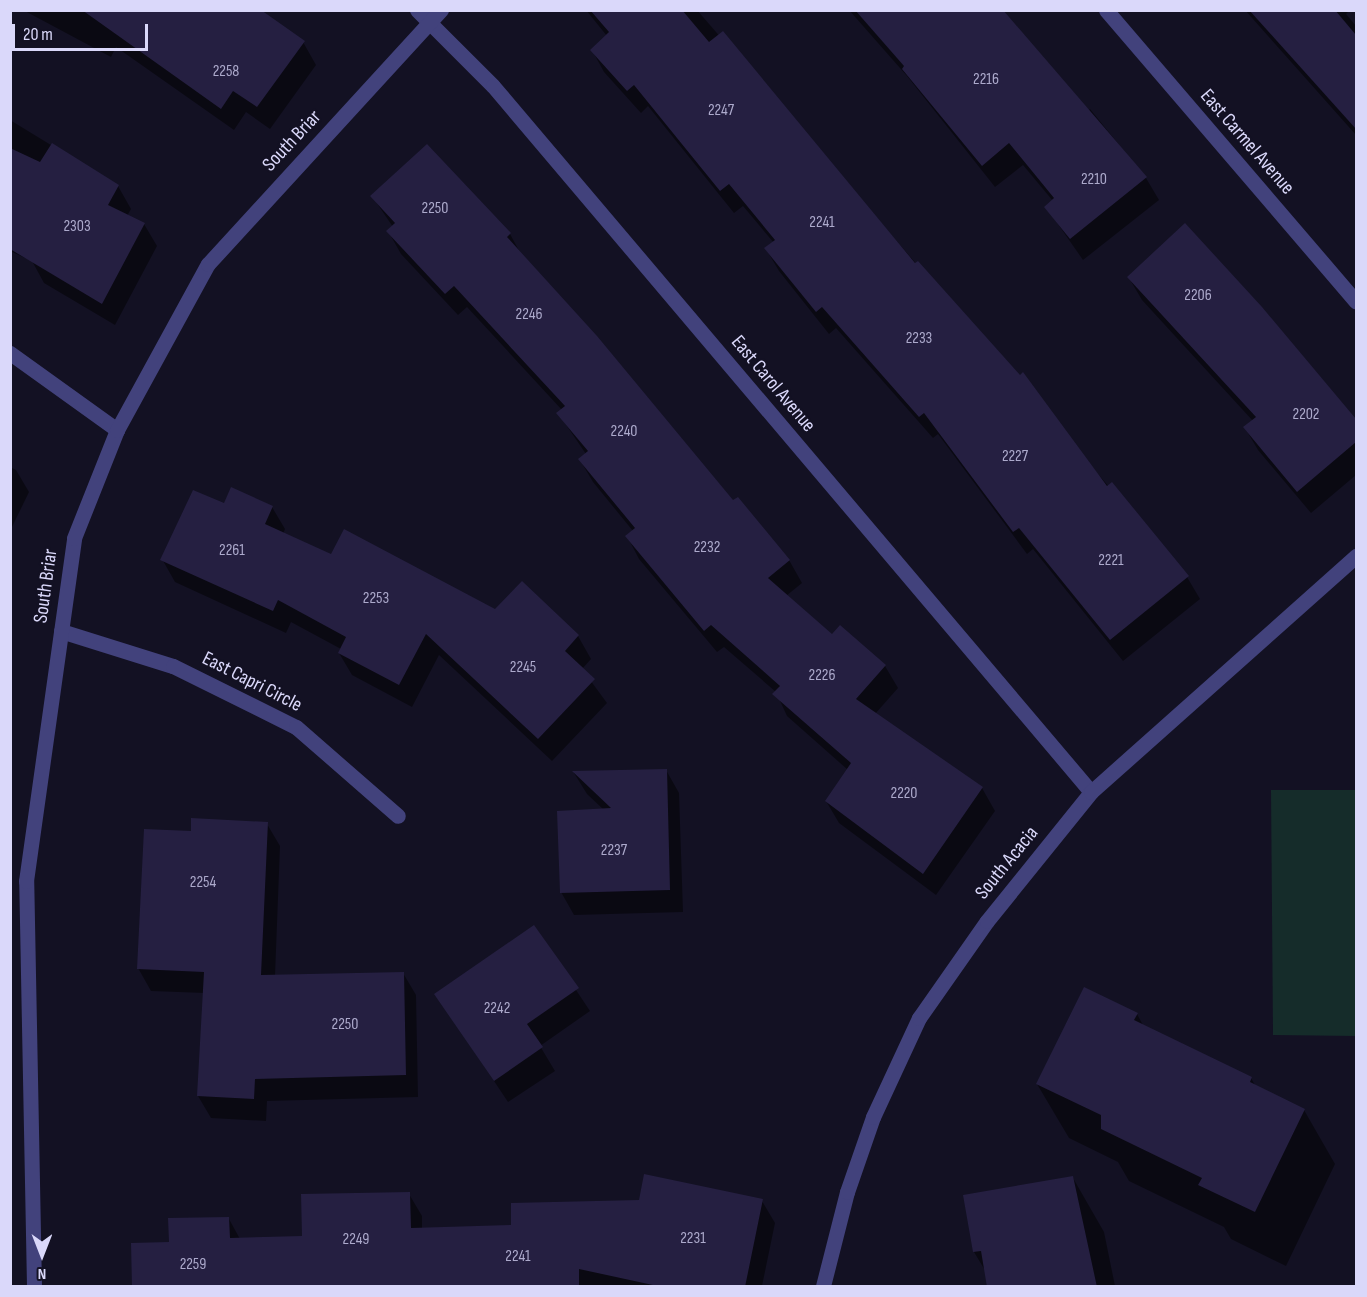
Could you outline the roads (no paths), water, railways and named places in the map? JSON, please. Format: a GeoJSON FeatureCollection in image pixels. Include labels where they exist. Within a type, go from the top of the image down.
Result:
{"type":"FeatureCollection","features":[{"type":"Feature","properties":{"kind":"street","name":"East Carol Avenue"},"geometry":{"type":"LineString","coordinates":[[417,10],[436,16],[1091,792]]}},
{"type":"Feature","properties":{"kind":"street","name":"East Carmel Avenue"},"geometry":{"type":"LineString","coordinates":[[1106,10],[1356,302]]}},
{"type":"Feature","properties":{"kind":"street","name":"South Briar"},"geometry":{"type":"LineString","coordinates":[[34,1287],[26,880],[74,538],[117,430],[208,264],[436,16]]}},
{"type":"Feature","properties":{"kind":"street"},"geometry":{"type":"LineString","coordinates":[[10,353],[117,430]]}},
{"type":"Feature","properties":{"kind":"street","name":"South Acacia"},"geometry":{"type":"LineString","coordinates":[[823,1287],[847,1192],[873,1117],[919,1018],[987,921],[1091,792],[1356,556]]}},
{"type":"Feature","properties":{"kind":"street","name":"East Capri Circle"},"geometry":{"type":"LineString","coordinates":[[61,631],[173,666],[296,727],[398,816]]}},
{"type":"Feature","properties":{"kind":"street"},"geometry":{"type":"LineString","coordinates":[[10,880],[26,880]]}}]}
